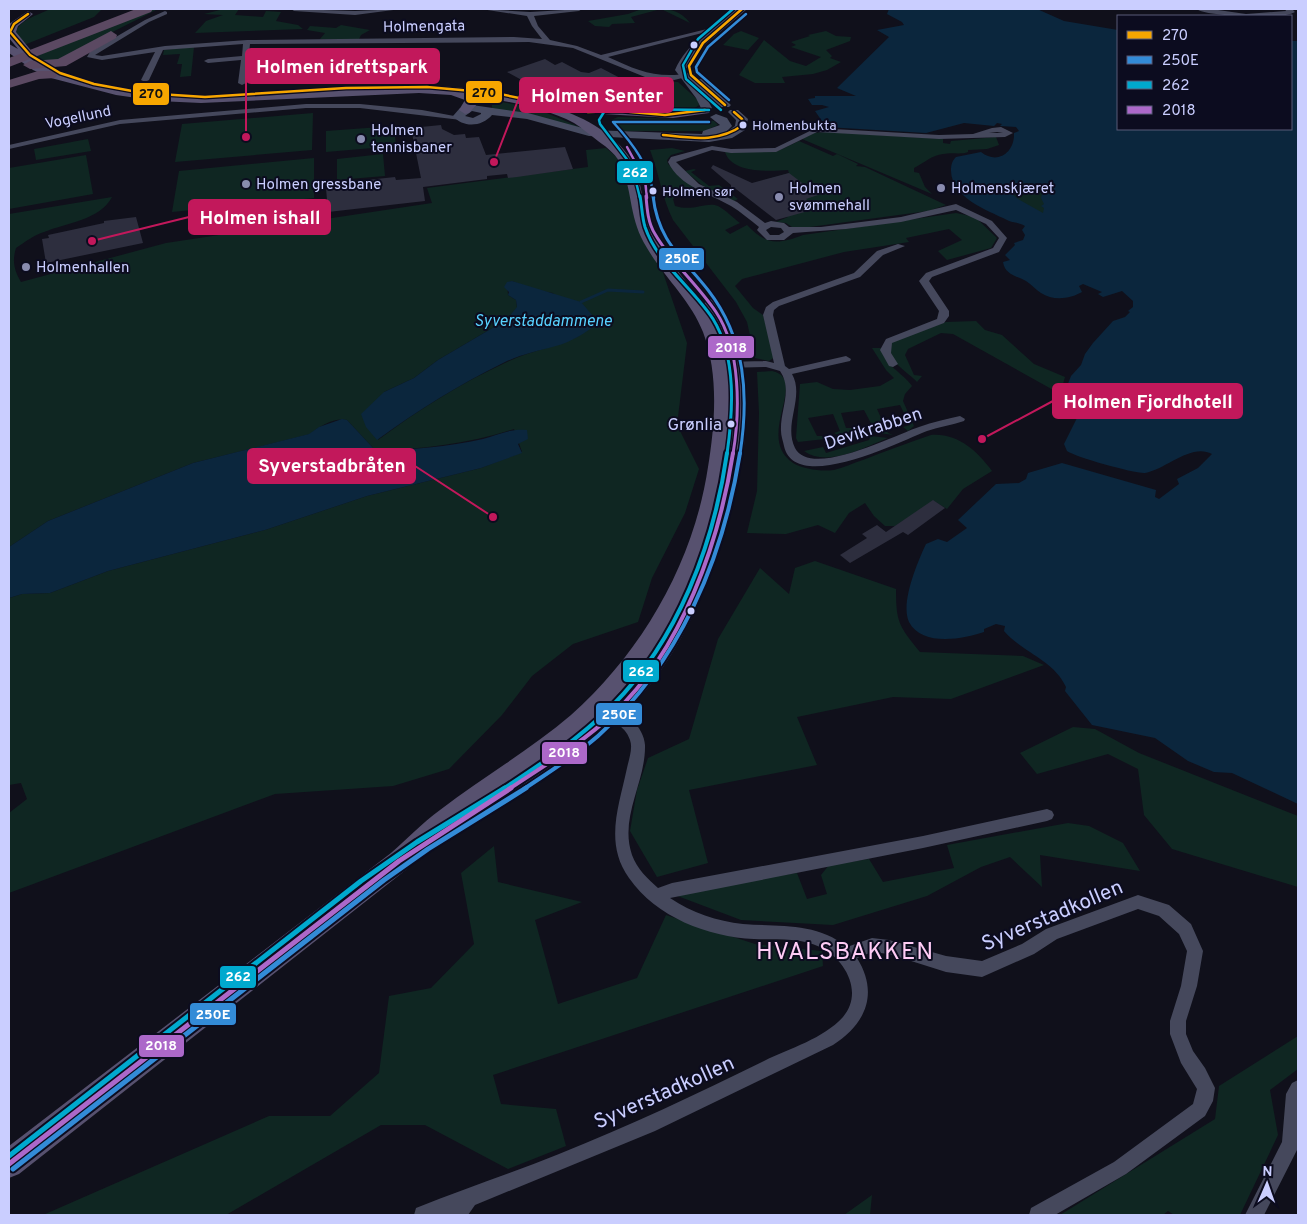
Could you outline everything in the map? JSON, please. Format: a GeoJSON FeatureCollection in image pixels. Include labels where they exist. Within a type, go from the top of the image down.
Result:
{"type":"FeatureCollection","features":[{"type":"Feature","properties":{"kind":"highway"},"geometry":{"type":"LineString","coordinates":[[9,63],[97,19],[109,9]]}},
{"type":"Feature","properties":{"kind":"highway"},"geometry":{"type":"LineString","coordinates":[[41,46],[130,9]]}},
{"type":"Feature","properties":{"kind":"highway"},"geometry":{"type":"LineString","coordinates":[[9,56],[147,9]]}},
{"type":"Feature","properties":{"kind":"highway"},"geometry":{"type":"LineString","coordinates":[[9,84],[67,61],[135,21],[163,11]]}},
{"type":"Feature","properties":{"kind":"highway"},"geometry":{"type":"LineString","coordinates":[[67,61],[64,69],[71,77]]}},
{"type":"Feature","properties":{"kind":"main road"},"geometry":{"type":"LineString","coordinates":[[686,74],[690,62],[702,43],[742,9]]}},
{"type":"Feature","properties":{"kind":"main road"},"geometry":{"type":"LineString","coordinates":[[39,10],[28,14],[14,24],[11,33],[42,70],[118,90],[166,96],[205,97],[346,88],[427,87],[495,93],[588,112],[620,111],[665,115],[709,113],[723,120],[726,126],[709,140]]}},
{"type":"Feature","properties":{"kind":"main road"},"geometry":{"type":"LineString","coordinates":[[9,14],[28,14]]}},
{"type":"Feature","properties":{"kind":"main road"},"geometry":{"type":"LineString","coordinates":[[9,47],[42,70],[122,93],[184,98],[389,90],[446,91],[526,102],[560,112],[609,138]]}},
{"type":"Feature","properties":{"kind":"main road"},"geometry":{"type":"LineString","coordinates":[[463,113],[472,108],[485,114],[546,122],[589,133],[666,135],[709,140],[728,136],[741,128],[742,119],[686,74]]}},
{"type":"Feature","properties":{"kind":"main road"},"geometry":{"type":"LineString","coordinates":[[686,74],[704,98],[709,113]]}},
{"type":"Feature","properties":{"kind":"main road"},"geometry":{"type":"LineString","coordinates":[[446,91],[470,96],[472,103],[463,113]]}},
{"type":"Feature","properties":{"kind":"main road"},"geometry":{"type":"LineString","coordinates":[[485,114],[485,107],[489,102],[506,100],[548,110],[609,138]]}},
{"type":"Feature","properties":{"kind":"main road"},"geometry":{"type":"LineString","coordinates":[[541,103],[571,112],[609,138],[638,162],[645,180],[647,209],[652,229],[717,313],[729,337],[727,365]]}},
{"type":"Feature","properties":{"kind":"main road"},"geometry":{"type":"LineString","coordinates":[[9,1164],[399,860],[451,814],[549,744],[638,686],[667,645],[696,590],[711,548],[727,493],[737,417],[727,365],[710,327],[643,228],[634,187],[609,138],[605,121],[608,117],[615,115],[665,117],[709,113],[716,104],[730,108]]}},
{"type":"Feature","properties":{"kind":"street"},"geometry":{"type":"LineString","coordinates":[[294,9],[354,14],[398,9]]}},
{"type":"Feature","properties":{"kind":"street"},"geometry":{"type":"LineString","coordinates":[[484,9],[530,14],[579,9]]}},
{"type":"Feature","properties":{"kind":"street"},"geometry":{"type":"LineString","coordinates":[[1199,9],[1239,15]]}},
{"type":"Feature","properties":{"kind":"street"},"geometry":{"type":"LineString","coordinates":[[1258,15],[1292,12],[1288,9]]}},
{"type":"Feature","properties":{"kind":"street","name":"Holmengata"},"geometry":{"type":"LineString","coordinates":[[163,11],[92,53],[91,57],[102,58],[160,49],[247,42],[466,38],[546,41],[573,46],[640,75],[658,79],[686,74]]}},
{"type":"Feature","properties":{"kind":"street"},"geometry":{"type":"LineString","coordinates":[[530,14],[535,26],[546,41]]}},
{"type":"Feature","properties":{"kind":"street"},"geometry":{"type":"LineString","coordinates":[[600,57],[707,31]]}},
{"type":"Feature","properties":{"kind":"street"},"geometry":{"type":"LineString","coordinates":[[242,83],[247,42]]}},
{"type":"Feature","properties":{"kind":"street"},"geometry":{"type":"LineString","coordinates":[[145,80],[160,49]]}},
{"type":"Feature","properties":{"kind":"street"},"geometry":{"type":"LineString","coordinates":[[208,61],[246,58]]}},
{"type":"Feature","properties":{"kind":"street","name":"Vogellund"},"geometry":{"type":"LineString","coordinates":[[9,147],[120,122],[297,107],[338,105],[422,112],[463,113]]}},
{"type":"Feature","properties":{"kind":"street"},"geometry":{"type":"LineString","coordinates":[[893,364],[885,352],[889,341],[941,321],[944,316],[944,311],[924,281],[929,275],[996,250],[1002,238],[1000,232],[976,216],[956,207],[911,217],[809,230],[789,230],[780,224],[764,226],[734,204],[696,186],[672,162],[677,157],[709,140],[731,151],[776,150],[808,132],[820,130],[917,136],[976,135]]}},
{"type":"Feature","properties":{"kind":"street"},"geometry":{"type":"LineString","coordinates":[[764,226],[762,233],[771,238],[785,237],[789,230]]}},
{"type":"Feature","properties":{"kind":"street","name":"Devikrabben"},"geometry":{"type":"LineString","coordinates":[[901,246],[880,253],[857,275],[776,304],[769,309],[768,315],[784,369],[792,384],[786,438],[794,454],[809,462],[818,463],[846,459],[924,429],[960,419]]}},
{"type":"Feature","properties":{"kind":"street"},"geometry":{"type":"LineString","coordinates":[[727,365],[766,364],[784,369],[846,359]]}},
{"type":"Feature","properties":{"kind":"street","name":"Syverstadkollen"},"geometry":{"type":"LineString","coordinates":[[423,1215],[468,1199],[659,1120],[736,1085],[841,1030],[855,1014],[860,993],[858,976],[846,956],[822,940],[800,933],[742,932],[704,923],[677,911],[657,896],[634,873],[622,849],[620,834],[638,744],[636,734],[606,708]]}},
{"type":"Feature","properties":{"kind":"street"},"geometry":{"type":"LineString","coordinates":[[657,896],[672,890],[923,842],[1046,815]]}},
{"type":"Feature","properties":{"kind":"street","name":"Syverstadkollen"},"geometry":{"type":"LineString","coordinates":[[846,956],[860,948],[872,946],[889,947],[946,964],[982,969],[1028,948],[1052,934],[1138,902],[1164,910],[1185,929],[1195,951],[1190,986],[1178,1021],[1178,1034],[1186,1057],[1199,1074],[1206,1088],[1200,1110],[1120,1168],[1038,1215]]}},
{"type":"Feature","properties":{"kind":"street"},"geometry":{"type":"LineString","coordinates":[[1254,1215],[1291,1144],[1295,1094],[1298,1089]]}},
{"type":"Feature","properties":{"kind":"street"},"geometry":{"type":"LineString","coordinates":[[458,1215],[468,1199]]}},
{"type":"Feature","properties":{"kind":"green space"},"geometry":{"type":"Polygon","coordinates":[[[50,9],[102,9],[94,17],[24,45],[16,34],[17,29],[29,18],[50,9]]]}},
{"type":"Feature","properties":{"kind":"green space"},"geometry":{"type":"Polygon","coordinates":[[[158,9],[49,64],[36,56],[158,9]]]}},
{"type":"Feature","properties":{"kind":"green space"},"geometry":{"type":"Polygon","coordinates":[[[224,9],[239,9],[235,15],[263,17],[266,11],[281,12],[276,21],[298,25],[303,29],[195,33],[206,21],[223,15],[204,14],[224,9]]]}},
{"type":"Feature","properties":{"kind":"green space"},"geometry":{"type":"Polygon","coordinates":[[[642,9],[661,9],[631,17],[635,23],[612,24],[609,27],[595,26],[588,21],[628,14],[642,9]]]}},
{"type":"Feature","properties":{"kind":"green space"},"geometry":{"type":"Polygon","coordinates":[[[661,9],[674,11],[690,23],[661,9]]]}},
{"type":"Feature","properties":{"kind":"green space"},"geometry":{"type":"Polygon","coordinates":[[[341,25],[370,30],[361,35],[359,39],[320,39],[325,33],[307,30],[310,26],[336,28],[341,25]]]}},
{"type":"Feature","properties":{"kind":"green space"},"geometry":{"type":"Polygon","coordinates":[[[741,31],[759,38],[748,50],[723,45],[734,34],[741,31]]]}},
{"type":"Feature","properties":{"kind":"green space"},"geometry":{"type":"Polygon","coordinates":[[[826,31],[836,36],[851,37],[850,41],[826,50],[832,56],[830,58],[841,62],[827,70],[813,74],[782,77],[785,83],[755,83],[739,75],[764,40],[790,61],[806,66],[821,57],[791,47],[796,45],[791,42],[810,36],[808,35],[826,31]]]}},
{"type":"Feature","properties":{"kind":"green space"},"geometry":{"type":"Polygon","coordinates":[[[194,47],[191,76],[180,77],[182,64],[177,64],[180,54],[163,55],[164,50],[194,47]]]}},
{"type":"Feature","properties":{"kind":"green space"},"geometry":{"type":"Polygon","coordinates":[[[658,81],[678,82],[698,100],[699,105],[681,112],[603,108],[638,93],[658,81]]]}},
{"type":"Feature","properties":{"kind":"green space"},"geometry":{"type":"Polygon","coordinates":[[[501,102],[535,108],[582,128],[492,108],[492,104],[501,102]]]}},
{"type":"Feature","properties":{"kind":"green space"},"geometry":{"type":"Polygon","coordinates":[[[313,113],[312,150],[175,162],[182,124],[313,113]]]}},
{"type":"Feature","properties":{"kind":"green space"},"geometry":{"type":"Polygon","coordinates":[[[618,117],[705,120],[714,121],[718,125],[704,131],[620,131],[611,120],[618,117]]]}},
{"type":"Feature","properties":{"kind":"green space","name":"Holmen tennisbaner"},"geometry":{"type":"Polygon","coordinates":[[[394,126],[396,146],[326,152],[326,131],[394,126]]]}},
{"type":"Feature","properties":{"kind":"green space"},"geometry":{"type":"Polygon","coordinates":[[[827,132],[943,139],[943,143],[950,144],[951,141],[996,137],[999,145],[987,149],[968,150],[965,153],[946,153],[914,168],[914,172],[919,173],[925,187],[932,194],[802,139],[814,133],[827,132]]]}},
{"type":"Feature","properties":{"kind":"green space"},"geometry":{"type":"Polygon","coordinates":[[[88,139],[91,151],[36,160],[34,149],[88,139]]]}},
{"type":"Feature","properties":{"kind":"green space"},"geometry":{"type":"Polygon","coordinates":[[[799,141],[833,156],[837,154],[858,164],[856,166],[865,167],[946,205],[928,211],[795,229],[786,223],[776,222],[788,217],[747,185],[789,173],[788,170],[762,171],[743,168],[729,159],[725,152],[778,151],[799,141]]]}},
{"type":"Feature","properties":{"kind":"green space"},"geometry":{"type":"Polygon","coordinates":[[[606,148],[619,159],[657,255],[687,343],[677,425],[699,469],[685,513],[652,578],[638,622],[573,644],[532,676],[502,715],[449,769],[393,786],[275,794],[9,893],[9,813],[27,799],[21,783],[9,785],[9,598],[22,594],[50,593],[108,571],[265,530],[367,496],[481,468],[522,452],[514,429],[446,445],[375,450],[347,420],[342,419],[322,425],[310,434],[193,463],[48,521],[9,547],[9,214],[112,197],[107,205],[91,216],[40,233],[16,248],[14,265],[21,282],[166,243],[432,203],[427,188],[588,167],[586,150],[606,148]],[[512,281],[507,283],[508,295],[516,300],[517,308],[506,320],[438,360],[414,378],[384,392],[378,440],[424,408],[490,370],[516,358],[579,336],[553,293],[536,290],[512,281]]]}},
{"type":"Feature","properties":{"kind":"green space"},"geometry":{"type":"Polygon","coordinates":[[[672,148],[685,151],[671,155],[667,160],[668,164],[698,191],[680,194],[673,199],[675,206],[688,208],[709,205],[718,206],[740,223],[725,230],[730,234],[747,225],[766,240],[779,242],[803,235],[956,213],[975,217],[997,238],[991,248],[947,260],[938,251],[962,240],[949,229],[906,238],[909,242],[844,252],[742,279],[735,286],[753,308],[763,315],[775,357],[769,361],[755,358],[747,322],[736,302],[673,220],[669,212],[650,150],[672,148]]]}},
{"type":"Feature","properties":{"kind":"green space"},"geometry":{"type":"Polygon","coordinates":[[[383,154],[385,176],[337,180],[337,159],[383,154]]]}},
{"type":"Feature","properties":{"kind":"green space"},"geometry":{"type":"Polygon","coordinates":[[[86,155],[93,194],[9,209],[9,168],[86,155]]]}},
{"type":"Feature","properties":{"kind":"green space","name":"Holmen gressbane"},"geometry":{"type":"Polygon","coordinates":[[[314,158],[314,198],[172,212],[179,171],[314,158]]]}},
{"type":"Feature","properties":{"kind":"green space"},"geometry":{"type":"Polygon","coordinates":[[[696,170],[691,172],[709,186],[719,185],[738,199],[734,201],[707,189],[685,171],[696,170]]]}},
{"type":"Feature","properties":{"kind":"green space"},"geometry":{"type":"Polygon","coordinates":[[[1035,183],[1044,193],[1046,207],[1038,224],[995,186],[1035,183]]]}},
{"type":"Feature","properties":{"kind":"green space"},"geometry":{"type":"Polygon","coordinates":[[[976,321],[985,330],[1002,335],[1034,364],[1065,377],[1063,384],[1055,391],[953,334],[941,333],[908,349],[905,355],[914,375],[922,376],[917,382],[891,357],[888,346],[893,341],[946,322],[976,321]]]}},
{"type":"Feature","properties":{"kind":"green space"},"geometry":{"type":"Polygon","coordinates":[[[872,348],[881,348],[885,359],[912,386],[905,394],[903,401],[914,426],[908,431],[903,427],[910,425],[900,405],[877,409],[888,433],[893,435],[873,432],[874,429],[864,410],[841,413],[846,428],[855,428],[840,436],[834,433],[840,431],[833,414],[808,418],[817,436],[823,436],[825,439],[798,442],[796,438],[800,384],[817,382],[833,389],[850,390],[880,386],[894,378],[886,370],[872,348]]]}},
{"type":"Feature","properties":{"kind":"green space"},"geometry":{"type":"Polygon","coordinates":[[[772,371],[782,376],[786,385],[779,425],[779,439],[782,452],[797,465],[813,470],[834,470],[931,435],[941,435],[958,440],[966,445],[992,471],[963,489],[947,509],[934,501],[895,526],[885,526],[874,516],[865,503],[849,513],[835,533],[818,525],[786,534],[747,533],[757,491],[759,413],[757,372],[772,371]]]}},
{"type":"Feature","properties":{"kind":"green space"},"geometry":{"type":"Polygon","coordinates":[[[871,436],[888,438],[857,451],[835,457],[813,456],[804,451],[823,447],[826,453],[869,440],[871,436]]]}},
{"type":"Feature","properties":{"kind":"green space"},"geometry":{"type":"Polygon","coordinates":[[[815,561],[896,589],[900,624],[920,652],[1023,656],[1044,665],[951,699],[893,697],[797,717],[817,765],[689,790],[708,863],[657,877],[630,831],[637,790],[648,758],[689,739],[718,639],[760,568],[789,594],[795,568],[815,561]]]}},
{"type":"Feature","properties":{"kind":"green space"},"geometry":{"type":"Polygon","coordinates":[[[1073,727],[1095,729],[1139,753],[1298,816],[1298,887],[1172,849],[1144,815],[1138,769],[1108,754],[1037,774],[1020,753],[1073,727]]]}},
{"type":"Feature","properties":{"kind":"green space"},"geometry":{"type":"Polygon","coordinates":[[[1068,823],[1089,826],[1123,843],[1140,871],[1040,855],[1042,887],[1010,857],[981,867],[927,896],[833,925],[741,920],[667,892],[797,873],[807,899],[827,894],[821,875],[829,865],[869,859],[883,882],[954,868],[947,845],[1068,823]]]}},
{"type":"Feature","properties":{"kind":"green space"},"geometry":{"type":"Polygon","coordinates":[[[494,846],[498,882],[582,902],[535,920],[558,1004],[637,978],[666,915],[755,944],[822,951],[823,966],[493,1075],[501,1104],[556,1109],[566,1146],[508,1169],[425,1125],[381,1125],[226,1215],[43,1215],[269,1116],[330,1116],[379,1073],[389,996],[431,988],[474,944],[461,873],[494,846]]]}},
{"type":"Feature","properties":{"kind":"green space"},"geometry":{"type":"Polygon","coordinates":[[[1298,1036],[1298,1069],[1270,1090],[1278,1135],[1240,1215],[1174,1215],[1168,1211],[1163,1215],[1060,1215],[1215,1119],[1219,1086],[1298,1036]]]}},
{"type":"Feature","properties":{"kind":"green space"},"geometry":{"type":"Polygon","coordinates":[[[872,1195],[870,1215],[844,1215],[872,1195]]]}},
{"type":"Feature","properties":{"kind":"water"},"geometry":{"type":"Polygon","coordinates":[[[889,9],[1037,9],[1064,21],[1117,30],[1117,130],[1292,130],[1292,41],[1298,41],[1298,804],[1232,773],[1214,772],[1188,761],[1155,738],[1092,725],[1065,691],[1066,687],[1054,670],[1011,638],[1004,631],[1005,626],[996,624],[984,629],[984,632],[975,635],[944,639],[923,635],[915,630],[909,622],[907,614],[908,593],[926,544],[938,539],[947,542],[967,528],[958,520],[996,484],[1019,483],[1026,479],[1028,473],[1062,463],[1156,490],[1155,497],[1159,499],[1179,484],[1177,479],[1198,468],[1212,454],[1204,451],[1187,454],[1153,471],[1139,473],[1106,465],[1067,451],[1064,444],[1086,400],[1071,397],[1065,391],[1071,376],[1081,365],[1085,354],[1093,343],[1113,321],[1125,317],[1130,312],[1128,311],[1133,307],[1133,301],[1122,291],[1103,297],[1098,294],[1102,292],[1083,284],[1079,286],[1082,292],[1067,298],[1046,296],[1026,281],[1006,270],[1003,262],[1010,260],[1005,255],[1015,245],[1014,243],[1023,240],[1025,235],[1022,230],[1025,226],[990,212],[964,196],[957,189],[951,169],[956,157],[981,152],[993,157],[1004,155],[1012,146],[1014,133],[1019,131],[1016,127],[1000,126],[1002,124],[997,123],[994,126],[964,123],[926,133],[826,127],[815,111],[829,107],[812,105],[808,99],[815,98],[815,96],[856,96],[837,88],[889,37],[877,30],[904,25],[887,14],[889,9]],[[1031,183],[1016,184],[1006,189],[1018,199],[1043,213],[1044,208],[1041,206],[1044,204],[1041,198],[1043,191],[1031,183]]]}},
{"type":"Feature","properties":{"kind":"water","name":"Syverstaddammene"},"geometry":{"type":"Polygon","coordinates":[[[512,281],[581,302],[599,323],[568,342],[518,357],[488,370],[439,398],[377,440],[366,427],[361,414],[384,392],[414,378],[438,360],[506,320],[517,307],[516,300],[508,295],[509,292],[504,287],[507,282],[512,281]]]}},
{"type":"Feature","properties":{"kind":"water"},"geometry":{"type":"Polygon","coordinates":[[[342,419],[347,420],[375,450],[443,446],[483,439],[515,430],[527,430],[528,439],[518,444],[522,453],[481,468],[367,496],[265,530],[108,571],[50,593],[22,594],[9,598],[9,547],[48,521],[193,463],[309,434],[319,427],[342,419]]]}},
{"type":"Feature","properties":{"kind":"building"},"geometry":{"type":"Polygon","coordinates":[[[545,59],[555,65],[562,62],[581,72],[589,73],[601,68],[624,80],[600,89],[586,82],[549,95],[507,72],[545,59]]]}},
{"type":"Feature","properties":{"kind":"building"},"geometry":{"type":"Polygon","coordinates":[[[441,125],[442,129],[454,135],[465,134],[466,138],[479,137],[486,155],[565,147],[573,169],[508,178],[507,174],[487,176],[487,179],[423,187],[425,201],[328,212],[326,188],[340,186],[339,183],[395,177],[396,180],[421,178],[411,128],[441,125]]]}},
{"type":"Feature","properties":{"kind":"building","name":"Holmen svømmehall"},"geometry":{"type":"Polygon","coordinates":[[[713,165],[752,183],[789,173],[818,195],[806,199],[819,208],[776,220],[736,189],[731,189],[731,185],[711,168],[713,165]]]}},
{"type":"Feature","properties":{"kind":"building"},"geometry":{"type":"Polygon","coordinates":[[[136,217],[143,243],[46,263],[42,239],[49,238],[48,235],[104,223],[104,221],[136,217]]]}},
{"type":"Feature","properties":{"kind":"building"},"geometry":{"type":"Polygon","coordinates":[[[933,500],[945,508],[908,535],[903,532],[850,563],[840,555],[867,538],[862,534],[877,525],[886,532],[933,500]]]}},
{"type":"Feature","properties":{"kind":"waterway"},"geometry":{"type":"LineString","coordinates":[[581,302],[608,290],[643,292]]}},
{"type":"Feature","properties":{"kind":"transit line","name":"262"},"geometry":{"type":"LineString","coordinates":[[721,110],[686,79],[683,65],[698,39],[733,9]]}},
{"type":"Feature","properties":{"kind":"transit line","name":"270"},"geometry":{"type":"LineString","coordinates":[[725,105],[691,75],[689,66],[703,43],[742,9]]}},
{"type":"Feature","properties":{"kind":"transit line","name":"270"},"geometry":{"type":"LineString","coordinates":[[28,14],[14,24],[10,32],[30,55],[60,73],[94,84],[143,93],[205,97],[346,88],[427,87],[495,93],[588,112],[620,111],[665,115],[705,110]]}},
{"type":"Feature","properties":{"kind":"transit line","name":"250E"},"geometry":{"type":"LineString","coordinates":[[729,100],[697,72],[696,67],[708,47],[746,14]]}},
{"type":"Feature","properties":{"kind":"transit line","name":"262"},"geometry":{"type":"LineString","coordinates":[[9,1156],[388,861],[503,789],[586,730],[613,705],[657,649],[675,618],[690,586],[703,553],[713,518],[722,483],[729,442],[731,422],[730,380],[722,340],[714,321],[664,259],[649,236],[643,219],[636,174],[629,161],[600,124],[599,120],[604,112],[615,109],[709,110]]}},
{"type":"Feature","properties":{"kind":"transit line","name":"270"},"geometry":{"type":"LineString","coordinates":[[663,135],[705,139],[725,136],[743,125],[742,119],[734,112]]}},
{"type":"Feature","properties":{"kind":"transit line","name":"250E"},"geometry":{"type":"LineString","coordinates":[[13,1169],[384,880],[428,849],[564,762],[597,736],[627,707],[653,675],[676,641],[695,605],[711,567],[724,527],[741,448],[744,408],[743,368],[739,349],[726,317],[709,292],[670,244],[658,225],[649,172],[641,156],[613,122],[709,122]]}},
{"type":"Feature","properties":{"kind":"transit line","name":"2018"},"geometry":{"type":"LineString","coordinates":[[9,1164],[399,861],[570,749],[614,713],[638,686],[667,645],[696,590],[715,539],[727,493],[736,436],[735,365],[729,337],[717,313],[654,233],[648,215],[645,180],[627,147]]}},
{"type":"Feature","properties":{"kind":"place","name":"Holmenbukta"},"geometry":{"type":"Point","coordinates":[743,125]}},
{"type":"Feature","properties":{"kind":"place","name":"Holmen idrettspark"},"geometry":{"type":"Point","coordinates":[246,137]}},
{"type":"Feature","properties":{"kind":"place","name":"Holmen tennisbaner"},"geometry":{"type":"Point","coordinates":[361,139]}},
{"type":"Feature","properties":{"kind":"place","name":"Holmen Senter"},"geometry":{"type":"Point","coordinates":[494,162]}},
{"type":"Feature","properties":{"kind":"place","name":"Holmen gressbane"},"geometry":{"type":"Point","coordinates":[246,184]}},
{"type":"Feature","properties":{"kind":"place","name":"Holmenskjæret"},"geometry":{"type":"Point","coordinates":[941,188]}},
{"type":"Feature","properties":{"kind":"place","name":"Holmen sør"},"geometry":{"type":"Point","coordinates":[653,191]}},
{"type":"Feature","properties":{"kind":"place","name":"Holmen svømmehall"},"geometry":{"type":"Point","coordinates":[779,197]}},
{"type":"Feature","properties":{"kind":"place","name":"Holmen ishall"},"geometry":{"type":"Point","coordinates":[92,241]}},
{"type":"Feature","properties":{"kind":"place","name":"Holmenhallen"},"geometry":{"type":"Point","coordinates":[26,267]}},
{"type":"Feature","properties":{"kind":"place","name":"Grønlia"},"geometry":{"type":"Point","coordinates":[731,424]}},
{"type":"Feature","properties":{"kind":"place","name":"Holmen Fjordhotell"},"geometry":{"type":"Point","coordinates":[982,439]}},
{"type":"Feature","properties":{"kind":"place","name":"Syverstadbråten"},"geometry":{"type":"Point","coordinates":[493,517]}},
{"type":"Feature","properties":{"kind":"district","name":"HVALSBAKKEN"},"geometry":{"type":"Point","coordinates":[845,951]}}]}
